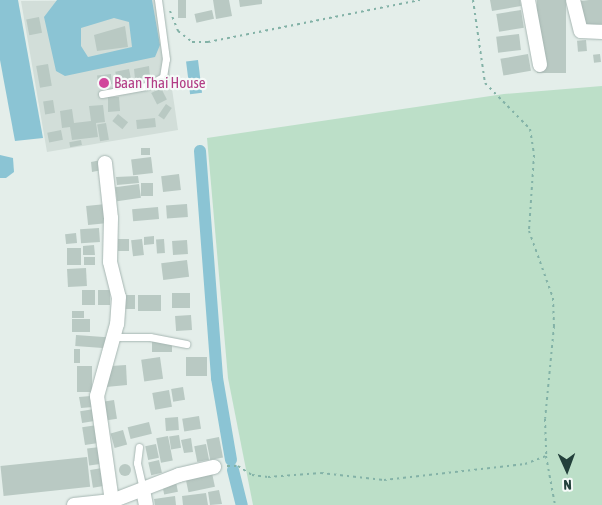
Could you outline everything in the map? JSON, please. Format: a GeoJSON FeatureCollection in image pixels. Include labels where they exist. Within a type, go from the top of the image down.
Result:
{"type":"FeatureCollection","features":[{"type":"Feature","properties":{"kind":"street"},"geometry":{"type":"LineString","coordinates":[[528,0],[540,65]]}},
{"type":"Feature","properties":{"kind":"street"},"geometry":{"type":"LineString","coordinates":[[572,0],[581,31],[602,32]]}},
{"type":"Feature","properties":{"kind":"street"},"geometry":{"type":"LineString","coordinates":[[105,162],[111,218],[110,262],[119,297],[114,337],[97,396],[112,501]]}},
{"type":"Feature","properties":{"kind":"street"},"geometry":{"type":"LineString","coordinates":[[74,505],[112,501],[214,466]]}},
{"type":"Feature","properties":{"kind":"street"},"geometry":{"type":"LineString","coordinates":[[143,490],[146,505]]}},
{"type":"Feature","properties":{"kind":"lane"},"geometry":{"type":"LineString","coordinates":[[102,94],[146,86],[163,77],[166,59],[158,0]]}},
{"type":"Feature","properties":{"kind":"lane"},"geometry":{"type":"LineString","coordinates":[[114,337],[150,337],[186,344]]}},
{"type":"Feature","properties":{"kind":"lane"},"geometry":{"type":"LineString","coordinates":[[139,447],[137,463],[143,490]]}},
{"type":"Feature","properties":{"kind":"path"},"geometry":{"type":"LineString","coordinates":[[169,8],[178,31],[192,42],[208,42],[420,0]]}},
{"type":"Feature","properties":{"kind":"path"},"geometry":{"type":"LineString","coordinates":[[473,0],[485,83],[530,129],[534,155],[528,231],[553,298],[554,326],[545,418],[546,456],[555,505]]}},
{"type":"Feature","properties":{"kind":"path"},"geometry":{"type":"LineString","coordinates":[[214,466],[238,466],[252,475],[268,478],[321,473],[384,480],[525,464],[546,456]]}},
{"type":"Feature","properties":{"kind":"shaded area"},"geometry":{"type":"Polygon","coordinates":[[[159,0],[178,130],[47,152],[21,1],[159,0]]]}},
{"type":"Feature","properties":{"kind":"green space"},"geometry":{"type":"Polygon","coordinates":[[[602,86],[602,505],[253,505],[228,378],[207,138],[504,94],[602,86]]]}},
{"type":"Feature","properties":{"kind":"water"},"geometry":{"type":"Polygon","coordinates":[[[0,0],[18,0],[43,138],[15,141],[0,60],[0,0]]]}},
{"type":"Feature","properties":{"kind":"water"},"geometry":{"type":"Polygon","coordinates":[[[57,0],[152,0],[160,45],[155,57],[65,76],[56,71],[44,17],[57,0]],[[114,18],[81,28],[81,46],[88,57],[132,47],[129,22],[114,18]]]}},
{"type":"Feature","properties":{"kind":"water"},"geometry":{"type":"Polygon","coordinates":[[[198,60],[202,93],[190,94],[186,61],[198,60]]]}},
{"type":"Feature","properties":{"kind":"water"},"geometry":{"type":"Polygon","coordinates":[[[0,155],[13,158],[14,172],[6,178],[0,178],[0,155]]]}},
{"type":"Feature","properties":{"kind":"building"},"geometry":{"type":"Polygon","coordinates":[[[178,0],[186,0],[186,18],[178,18],[178,0]]]}},
{"type":"Feature","properties":{"kind":"building"},"geometry":{"type":"Polygon","coordinates":[[[213,0],[229,0],[232,16],[216,19],[213,0]]]}},
{"type":"Feature","properties":{"kind":"building"},"geometry":{"type":"Polygon","coordinates":[[[239,0],[262,0],[262,4],[240,7],[239,0]]]}},
{"type":"Feature","properties":{"kind":"building"},"geometry":{"type":"Polygon","coordinates":[[[490,0],[520,0],[521,6],[492,11],[490,0]]]}},
{"type":"Feature","properties":{"kind":"building"},"geometry":{"type":"Polygon","coordinates":[[[537,0],[566,0],[566,73],[537,73],[537,0]]]}},
{"type":"Feature","properties":{"kind":"building"},"geometry":{"type":"Polygon","coordinates":[[[602,0],[602,24],[584,26],[581,1],[602,0]]]}},
{"type":"Feature","properties":{"kind":"building"},"geometry":{"type":"Polygon","coordinates":[[[212,10],[214,19],[196,23],[194,14],[212,10]]]}},
{"type":"Feature","properties":{"kind":"building"},"geometry":{"type":"Polygon","coordinates":[[[521,10],[524,28],[499,32],[496,14],[521,10]]]}},
{"type":"Feature","properties":{"kind":"building"},"geometry":{"type":"Polygon","coordinates":[[[39,17],[42,33],[29,35],[26,19],[39,17]]]}},
{"type":"Feature","properties":{"kind":"building"},"geometry":{"type":"Polygon","coordinates":[[[125,26],[128,47],[97,51],[94,35],[125,26]]]}},
{"type":"Feature","properties":{"kind":"building"},"geometry":{"type":"Polygon","coordinates":[[[519,34],[521,50],[498,53],[496,37],[519,34]]]}},
{"type":"Feature","properties":{"kind":"building"},"geometry":{"type":"Polygon","coordinates":[[[586,40],[587,51],[578,52],[577,41],[586,40]]]}},
{"type":"Feature","properties":{"kind":"building"},"geometry":{"type":"Polygon","coordinates":[[[528,54],[531,71],[503,76],[500,59],[528,54]]]}},
{"type":"Feature","properties":{"kind":"building"},"geometry":{"type":"Polygon","coordinates":[[[600,54],[601,62],[594,63],[593,55],[600,54]]]}},
{"type":"Feature","properties":{"kind":"building"},"geometry":{"type":"Polygon","coordinates":[[[48,64],[52,86],[40,88],[36,66],[48,64]]]}},
{"type":"Feature","properties":{"kind":"building"},"geometry":{"type":"Polygon","coordinates":[[[149,66],[150,77],[135,79],[134,69],[149,66]]]}},
{"type":"Feature","properties":{"kind":"building"},"geometry":{"type":"Polygon","coordinates":[[[129,69],[131,79],[117,81],[115,72],[129,69]]]}},
{"type":"Feature","properties":{"kind":"building"},"geometry":{"type":"Polygon","coordinates":[[[111,74],[112,84],[98,85],[97,75],[111,74]]]}},
{"type":"Feature","properties":{"kind":"building"},"geometry":{"type":"Polygon","coordinates":[[[161,88],[167,100],[157,105],[151,93],[161,88]]]}},
{"type":"Feature","properties":{"kind":"building"},"geometry":{"type":"Polygon","coordinates":[[[108,97],[119,97],[120,111],[108,112],[108,97]]]}},
{"type":"Feature","properties":{"kind":"building"},"geometry":{"type":"Polygon","coordinates":[[[53,100],[55,113],[45,114],[43,102],[53,100]]]}},
{"type":"Feature","properties":{"kind":"building"},"geometry":{"type":"Polygon","coordinates":[[[166,104],[172,108],[164,120],[158,116],[166,104]]]}},
{"type":"Feature","properties":{"kind":"building"},"geometry":{"type":"Polygon","coordinates":[[[103,105],[105,122],[96,123],[98,137],[72,140],[70,127],[62,128],[60,111],[72,109],[74,123],[91,121],[89,106],[103,105]]]}},
{"type":"Feature","properties":{"kind":"building"},"geometry":{"type":"Polygon","coordinates":[[[118,114],[128,122],[122,129],[112,121],[118,114]]]}},
{"type":"Feature","properties":{"kind":"building"},"geometry":{"type":"Polygon","coordinates":[[[155,118],[156,127],[137,129],[136,120],[155,118]]]}},
{"type":"Feature","properties":{"kind":"building"},"geometry":{"type":"Polygon","coordinates":[[[106,123],[109,140],[100,141],[97,125],[106,123]]]}},
{"type":"Feature","properties":{"kind":"building"},"geometry":{"type":"Polygon","coordinates":[[[61,130],[63,140],[49,142],[47,133],[61,130]]]}},
{"type":"Feature","properties":{"kind":"building"},"geometry":{"type":"Polygon","coordinates":[[[81,140],[82,145],[70,147],[69,142],[81,140]]]}},
{"type":"Feature","properties":{"kind":"building"},"geometry":{"type":"Polygon","coordinates":[[[141,148],[150,148],[150,155],[141,155],[141,148]]]}},
{"type":"Feature","properties":{"kind":"building"},"geometry":{"type":"Polygon","coordinates":[[[151,157],[153,173],[133,175],[131,159],[151,157]]]}},
{"type":"Feature","properties":{"kind":"building"},"geometry":{"type":"Polygon","coordinates":[[[101,160],[102,170],[92,172],[91,162],[101,160]]]}},
{"type":"Feature","properties":{"kind":"building"},"geometry":{"type":"Polygon","coordinates":[[[179,174],[181,190],[163,192],[161,176],[179,174]]]}},
{"type":"Feature","properties":{"kind":"building"},"geometry":{"type":"Polygon","coordinates":[[[138,176],[139,183],[117,185],[116,177],[138,176]]]}},
{"type":"Feature","properties":{"kind":"building"},"geometry":{"type":"Polygon","coordinates":[[[141,183],[153,183],[153,196],[141,196],[141,183]]]}},
{"type":"Feature","properties":{"kind":"building"},"geometry":{"type":"Polygon","coordinates":[[[139,184],[141,198],[117,201],[115,187],[139,184]]]}},
{"type":"Feature","properties":{"kind":"building"},"geometry":{"type":"Polygon","coordinates":[[[106,204],[108,223],[88,225],[86,206],[106,204]]]}},
{"type":"Feature","properties":{"kind":"building"},"geometry":{"type":"Polygon","coordinates":[[[187,204],[188,217],[167,218],[166,205],[187,204]]]}},
{"type":"Feature","properties":{"kind":"building"},"geometry":{"type":"Polygon","coordinates":[[[158,207],[159,219],[133,221],[132,209],[158,207]]]}},
{"type":"Feature","properties":{"kind":"building"},"geometry":{"type":"Polygon","coordinates":[[[99,228],[100,242],[81,243],[80,229],[99,228]]]}},
{"type":"Feature","properties":{"kind":"building"},"geometry":{"type":"Polygon","coordinates":[[[76,233],[77,243],[66,244],[65,234],[76,233]]]}},
{"type":"Feature","properties":{"kind":"building"},"geometry":{"type":"Polygon","coordinates":[[[154,236],[154,244],[144,245],[144,237],[154,236]]]}},
{"type":"Feature","properties":{"kind":"building"},"geometry":{"type":"Polygon","coordinates":[[[118,239],[129,239],[129,251],[118,251],[118,239]]]}},
{"type":"Feature","properties":{"kind":"building"},"geometry":{"type":"Polygon","coordinates":[[[142,239],[144,255],[133,256],[131,240],[142,239]]]}},
{"type":"Feature","properties":{"kind":"building"},"geometry":{"type":"Polygon","coordinates":[[[164,239],[165,253],[157,254],[156,240],[164,239]]]}},
{"type":"Feature","properties":{"kind":"building"},"geometry":{"type":"Polygon","coordinates":[[[187,240],[188,254],[173,255],[172,241],[187,240]]]}},
{"type":"Feature","properties":{"kind":"building"},"geometry":{"type":"Polygon","coordinates":[[[94,245],[95,255],[83,255],[83,246],[94,245]]]}},
{"type":"Feature","properties":{"kind":"building"},"geometry":{"type":"Polygon","coordinates":[[[67,248],[81,248],[81,265],[67,265],[67,248]]]}},
{"type":"Feature","properties":{"kind":"building"},"geometry":{"type":"Polygon","coordinates":[[[84,257],[95,257],[95,265],[84,265],[84,257]]]}},
{"type":"Feature","properties":{"kind":"building"},"geometry":{"type":"Polygon","coordinates":[[[187,260],[189,277],[163,280],[161,263],[187,260]]]}},
{"type":"Feature","properties":{"kind":"building"},"geometry":{"type":"Polygon","coordinates":[[[86,268],[87,286],[68,287],[67,269],[86,268]]]}},
{"type":"Feature","properties":{"kind":"building"},"geometry":{"type":"Polygon","coordinates":[[[82,290],[95,290],[95,305],[82,305],[82,290]]]}},
{"type":"Feature","properties":{"kind":"building"},"geometry":{"type":"Polygon","coordinates":[[[98,290],[110,290],[110,305],[98,305],[98,290]]]}},
{"type":"Feature","properties":{"kind":"building"},"geometry":{"type":"Polygon","coordinates":[[[172,293],[190,293],[190,308],[172,308],[172,293]]]}},
{"type":"Feature","properties":{"kind":"building"},"geometry":{"type":"Polygon","coordinates":[[[124,295],[135,295],[135,309],[124,309],[124,295]]]}},
{"type":"Feature","properties":{"kind":"building"},"geometry":{"type":"Polygon","coordinates":[[[138,295],[161,295],[161,311],[138,311],[138,295]]]}},
{"type":"Feature","properties":{"kind":"building"},"geometry":{"type":"Polygon","coordinates":[[[72,311],[84,311],[84,318],[72,318],[72,311]]]}},
{"type":"Feature","properties":{"kind":"building"},"geometry":{"type":"Polygon","coordinates":[[[191,315],[192,330],[176,331],[175,316],[191,315]]]}},
{"type":"Feature","properties":{"kind":"building"},"geometry":{"type":"Polygon","coordinates":[[[72,319],[90,319],[90,332],[72,332],[72,319]]]}},
{"type":"Feature","properties":{"kind":"building"},"geometry":{"type":"Polygon","coordinates":[[[76,335],[107,337],[106,348],[75,346],[76,335]]]}},
{"type":"Feature","properties":{"kind":"building"},"geometry":{"type":"Polygon","coordinates":[[[152,342],[172,342],[172,352],[152,352],[152,342]]]}},
{"type":"Feature","properties":{"kind":"building"},"geometry":{"type":"Polygon","coordinates":[[[74,349],[80,349],[80,363],[74,363],[74,349]]]}},
{"type":"Feature","properties":{"kind":"building"},"geometry":{"type":"Polygon","coordinates":[[[160,357],[163,379],[144,381],[141,360],[160,357]]]}},
{"type":"Feature","properties":{"kind":"building"},"geometry":{"type":"Polygon","coordinates":[[[186,357],[207,357],[207,376],[186,376],[186,357]]]}},
{"type":"Feature","properties":{"kind":"building"},"geometry":{"type":"Polygon","coordinates":[[[126,365],[127,385],[106,387],[111,366],[126,365]]]}},
{"type":"Feature","properties":{"kind":"building"},"geometry":{"type":"Polygon","coordinates":[[[77,366],[92,366],[92,392],[77,392],[77,366]]]}},
{"type":"Feature","properties":{"kind":"building"},"geometry":{"type":"Polygon","coordinates":[[[183,387],[185,400],[173,402],[171,389],[183,387]]]}},
{"type":"Feature","properties":{"kind":"building"},"geometry":{"type":"Polygon","coordinates":[[[169,390],[172,407],[155,410],[152,393],[169,390]]]}},
{"type":"Feature","properties":{"kind":"building"},"geometry":{"type":"Polygon","coordinates":[[[91,396],[93,407],[81,408],[79,397],[91,396]]]}},
{"type":"Feature","properties":{"kind":"building"},"geometry":{"type":"Polygon","coordinates":[[[114,400],[117,419],[104,421],[101,402],[114,400]]]}},
{"type":"Feature","properties":{"kind":"building"},"geometry":{"type":"Polygon","coordinates":[[[94,409],[96,421],[82,423],[80,411],[94,409]]]}},
{"type":"Feature","properties":{"kind":"building"},"geometry":{"type":"Polygon","coordinates":[[[199,416],[201,429],[184,431],[182,419],[199,416]]]}},
{"type":"Feature","properties":{"kind":"building"},"geometry":{"type":"Polygon","coordinates":[[[178,417],[179,430],[166,431],[165,418],[178,417]]]}},
{"type":"Feature","properties":{"kind":"building"},"geometry":{"type":"Polygon","coordinates":[[[149,422],[152,434],[131,439],[128,427],[149,422]]]}},
{"type":"Feature","properties":{"kind":"building"},"geometry":{"type":"Polygon","coordinates":[[[97,425],[100,443],[85,445],[82,427],[97,425]]]}},
{"type":"Feature","properties":{"kind":"building"},"geometry":{"type":"Polygon","coordinates":[[[123,430],[127,444],[115,448],[111,434],[123,430]]]}},
{"type":"Feature","properties":{"kind":"building"},"geometry":{"type":"Polygon","coordinates":[[[179,435],[181,448],[171,449],[169,437],[179,435]]]}},
{"type":"Feature","properties":{"kind":"building"},"geometry":{"type":"Polygon","coordinates":[[[168,436],[173,461],[161,463],[156,438],[168,436]]]}},
{"type":"Feature","properties":{"kind":"building"},"geometry":{"type":"Polygon","coordinates":[[[219,437],[223,458],[210,460],[206,439],[219,437]]]}},
{"type":"Feature","properties":{"kind":"building"},"geometry":{"type":"Polygon","coordinates":[[[191,438],[193,452],[184,453],[181,440],[191,438]]]}},
{"type":"Feature","properties":{"kind":"building"},"geometry":{"type":"Polygon","coordinates":[[[156,444],[159,458],[148,460],[145,446],[156,444]]]}},
{"type":"Feature","properties":{"kind":"building"},"geometry":{"type":"Polygon","coordinates":[[[206,444],[209,460],[197,462],[194,446],[206,444]]]}},
{"type":"Feature","properties":{"kind":"building"},"geometry":{"type":"Polygon","coordinates":[[[100,447],[102,464],[89,465],[87,449],[100,447]]]}},
{"type":"Feature","properties":{"kind":"building"},"geometry":{"type":"Polygon","coordinates":[[[87,457],[90,487],[4,496],[0,466],[87,457]]]}},
{"type":"Feature","properties":{"kind":"building"},"geometry":{"type":"Polygon","coordinates":[[[159,460],[162,473],[151,475],[148,462],[159,460]]]}},
{"type":"Feature","properties":{"kind":"building"},"geometry":{"type":"Polygon","coordinates":[[[123,464],[127,464],[131,470],[127,476],[123,476],[119,472],[119,468],[123,464]]]}},
{"type":"Feature","properties":{"kind":"building"},"geometry":{"type":"Polygon","coordinates":[[[102,468],[105,486],[93,488],[90,470],[102,468]]]}},
{"type":"Feature","properties":{"kind":"building"},"geometry":{"type":"Polygon","coordinates":[[[212,473],[215,487],[189,492],[186,479],[212,473]]]}},
{"type":"Feature","properties":{"kind":"building"},"geometry":{"type":"Polygon","coordinates":[[[176,482],[178,492],[164,494],[162,485],[176,482]]]}},
{"type":"Feature","properties":{"kind":"building"},"geometry":{"type":"Polygon","coordinates":[[[219,490],[222,504],[210,505],[208,492],[219,490]]]}},
{"type":"Feature","properties":{"kind":"building"},"geometry":{"type":"Polygon","coordinates":[[[206,493],[208,505],[183,505],[182,496],[206,493]]]}},
{"type":"Feature","properties":{"kind":"building"},"geometry":{"type":"Polygon","coordinates":[[[175,496],[176,505],[155,505],[154,499],[175,496]]]}},
{"type":"Feature","properties":{"kind":"waterway"},"geometry":{"type":"LineString","coordinates":[[200,151],[217,378],[231,460]]}},
{"type":"Feature","properties":{"kind":"waterway"},"geometry":{"type":"LineString","coordinates":[[233,470],[242,505]]}},
{"type":"Feature","properties":{"kind":"place","name":"Baan Thai House"},"geometry":{"type":"Point","coordinates":[104,83]}}]}
